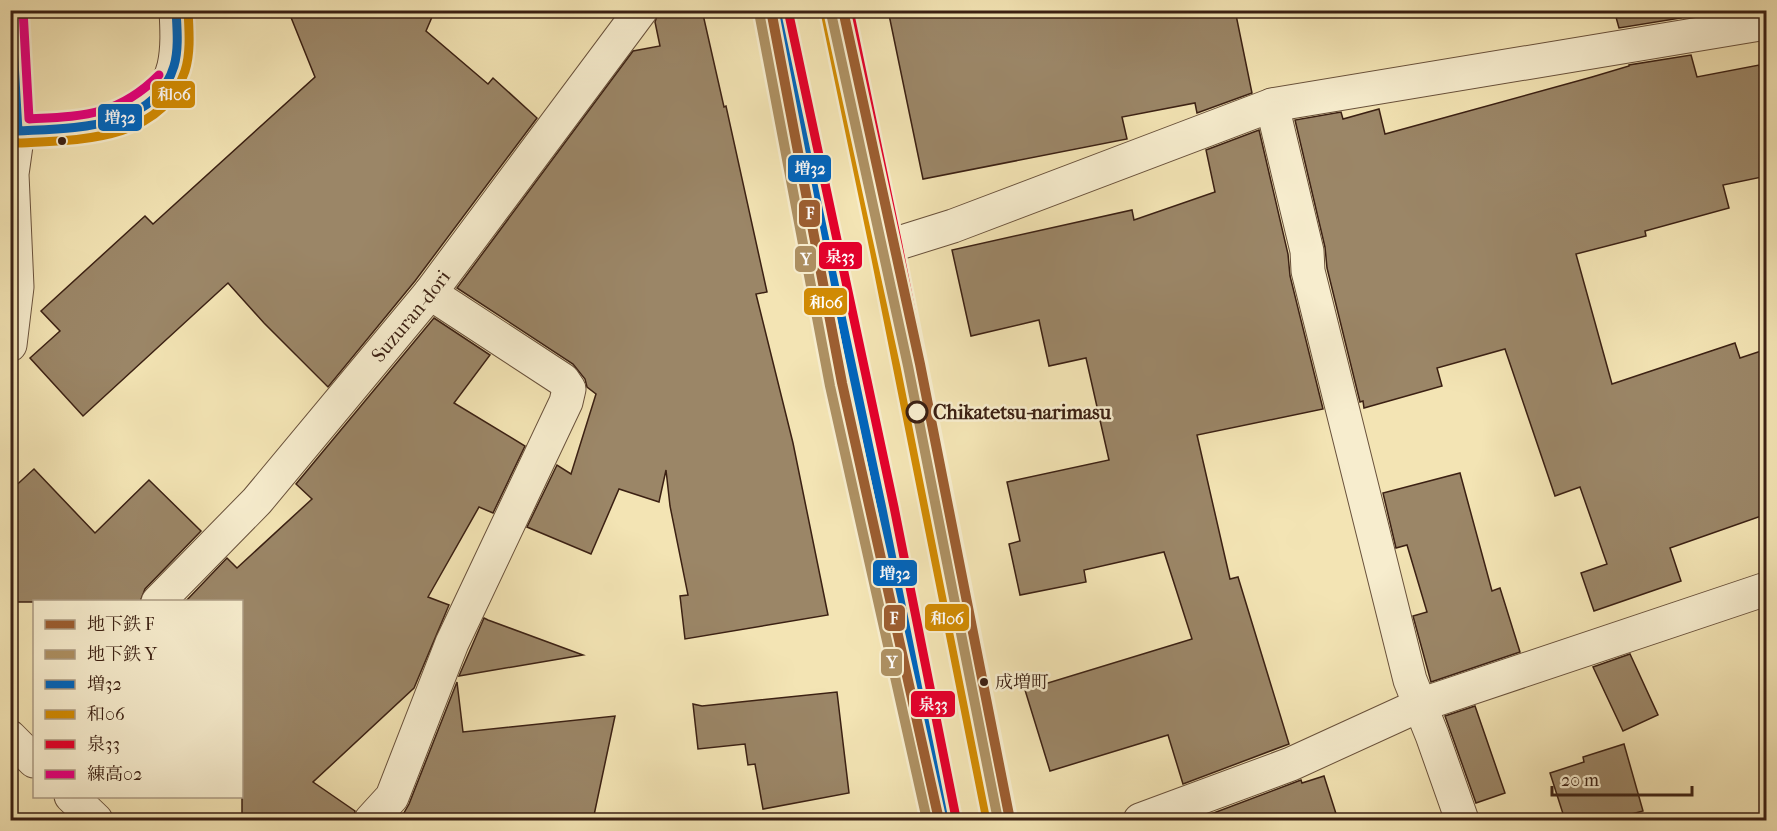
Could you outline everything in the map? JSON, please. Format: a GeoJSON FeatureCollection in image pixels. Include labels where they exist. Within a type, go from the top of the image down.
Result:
{"type":"FeatureCollection","features":[{"type":"Feature","properties":{"kind":"highway"},"geometry":{"type":"LineString","coordinates":[[776,10],[944,820]]}},
{"type":"Feature","properties":{"kind":"highway"},"geometry":{"type":"LineString","coordinates":[[837,10],[999,820]]}},
{"type":"Feature","properties":{"kind":"street"},"geometry":{"type":"LineString","coordinates":[[10,345],[17,287],[12,174],[18,131],[11,10]]}},
{"type":"Feature","properties":{"kind":"street"},"geometry":{"type":"LineString","coordinates":[[18,131],[109,123],[138,111],[166,84],[173,68],[177,37],[176,10]]}},
{"type":"Feature","properties":{"kind":"street","name":"Suzuran-dori"},"geometry":{"type":"LineString","coordinates":[[160,600],[257,501],[430,293],[641,10]]}},
{"type":"Feature","properties":{"kind":"street"},"geometry":{"type":"LineString","coordinates":[[886,247],[952,226],[1272,105],[1767,23]]}},
{"type":"Feature","properties":{"kind":"street"},"geometry":{"type":"LineString","coordinates":[[1272,105],[1307,251],[1308,271],[1410,680],[1462,820]]}},
{"type":"Feature","properties":{"kind":"street"},"geometry":{"type":"LineString","coordinates":[[371,820],[392,797],[452,643],[567,402],[569,389],[563,380],[430,293]]}},
{"type":"Feature","properties":{"kind":"street"},"geometry":{"type":"LineString","coordinates":[[1140,820],[1291,764],[1420,705],[1767,589]]}},
{"type":"Feature","properties":{"kind":"street"},"geometry":{"type":"LineString","coordinates":[[73,798],[96,820]]}},
{"type":"Feature","properties":{"kind":"building"},"geometry":{"type":"Polygon","coordinates":[[[288,10],[435,10],[426,31],[488,84],[493,78],[537,118],[415,281],[328,387],[228,283],[83,416],[30,358],[60,331],[41,311],[145,216],[153,224],[315,77],[288,10]]]}},
{"type":"Feature","properties":{"kind":"building"},"geometry":{"type":"Polygon","coordinates":[[[659,10],[702,10],[724,107],[726,106],[767,292],[756,294],[793,443],[828,615],[685,639],[680,596],[688,595],[670,506],[666,470],[659,502],[619,489],[591,554],[527,527],[557,465],[571,474],[596,394],[587,387],[585,379],[573,364],[457,288],[633,51],[660,46],[655,22],[659,10]]]}},
{"type":"Feature","properties":{"kind":"building"},"geometry":{"type":"Polygon","coordinates":[[[888,10],[1235,10],[1252,93],[1197,113],[1195,103],[1122,117],[1127,139],[923,179],[888,10]]]}},
{"type":"Feature","properties":{"kind":"building"},"geometry":{"type":"Polygon","coordinates":[[[1614,10],[1679,10],[1681,18],[1619,28],[1614,10]]]}},
{"type":"Feature","properties":{"kind":"building"},"geometry":{"type":"Polygon","coordinates":[[[1691,55],[1697,77],[1759,65],[1767,99],[1767,176],[1723,185],[1729,208],[1645,231],[1646,236],[1576,254],[1612,384],[1735,343],[1740,358],[1767,349],[1767,514],[1670,548],[1681,581],[1594,611],[1581,573],[1607,564],[1580,487],[1555,496],[1505,349],[1437,368],[1442,386],[1364,408],[1363,401],[1360,402],[1327,268],[1325,247],[1295,120],[1341,112],[1343,119],[1379,109],[1385,134],[1629,65],[1691,55]]]}},
{"type":"Feature","properties":{"kind":"building"},"geometry":{"type":"Polygon","coordinates":[[[1259,130],[1288,254],[1290,276],[1323,409],[1197,435],[1230,579],[1238,577],[1289,744],[1183,784],[1168,735],[1050,771],[1025,690],[1192,639],[1164,552],[1084,570],[1086,582],[1020,595],[1009,544],[1020,541],[1007,482],[1109,460],[1086,358],[1049,366],[1039,320],[971,336],[952,250],[1132,210],[1134,220],[1215,192],[1206,150],[1259,130]]]}},
{"type":"Feature","properties":{"kind":"building"},"geometry":{"type":"Polygon","coordinates":[[[434,318],[490,355],[454,403],[525,446],[493,513],[479,507],[428,597],[449,605],[414,688],[313,782],[355,811],[353,820],[242,820],[243,600],[187,600],[227,558],[237,568],[312,499],[296,484],[434,318]]]}},
{"type":"Feature","properties":{"kind":"building"},"geometry":{"type":"Polygon","coordinates":[[[34,469],[95,533],[149,480],[201,531],[145,589],[141,600],[10,602],[10,491],[34,469]]]}},
{"type":"Feature","properties":{"kind":"building"},"geometry":{"type":"Polygon","coordinates":[[[1460,473],[1492,591],[1500,588],[1520,652],[1431,682],[1413,616],[1427,612],[1407,545],[1396,548],[1383,493],[1460,473]]]}},
{"type":"Feature","properties":{"kind":"building"},"geometry":{"type":"Polygon","coordinates":[[[484,618],[488,620],[583,655],[459,676],[484,618]]]}},
{"type":"Feature","properties":{"kind":"building"},"geometry":{"type":"Polygon","coordinates":[[[1630,654],[1658,715],[1623,731],[1593,667],[1630,654]]]}},
{"type":"Feature","properties":{"kind":"building"},"geometry":{"type":"Polygon","coordinates":[[[457,682],[463,732],[615,716],[593,820],[400,820],[409,804],[457,682]]]}},
{"type":"Feature","properties":{"kind":"building"},"geometry":{"type":"Polygon","coordinates":[[[837,692],[849,793],[763,809],[755,764],[748,765],[745,744],[698,749],[693,704],[702,706],[837,692]]]}},
{"type":"Feature","properties":{"kind":"building"},"geometry":{"type":"Polygon","coordinates":[[[1475,706],[1505,793],[1476,803],[1445,716],[1475,706]]]}},
{"type":"Feature","properties":{"kind":"building"},"geometry":{"type":"Polygon","coordinates":[[[1624,744],[1643,811],[1609,820],[1565,820],[1550,773],[1584,762],[1583,757],[1624,744]]]}},
{"type":"Feature","properties":{"kind":"building"},"geometry":{"type":"Polygon","coordinates":[[[1324,776],[1338,820],[1195,820],[1301,780],[1302,783],[1324,776]]]}},
{"type":"Feature","properties":{"kind":"metro line","name":"F"},"geometry":{"type":"LineString","coordinates":[[771,10],[842,383],[939,820]]}},
{"type":"Feature","properties":{"kind":"metro line","name":"F"},"geometry":{"type":"LineString","coordinates":[[843,10],[920,364],[1010,820]]}},
{"type":"Feature","properties":{"kind":"metro line","name":"Y"},"geometry":{"type":"LineString","coordinates":[[759,12],[830,386],[927,820]]}},
{"type":"Feature","properties":{"kind":"metro line","name":"Y"},"geometry":{"type":"LineString","coordinates":[[831,13],[908,366],[998,820]]}},
{"type":"Feature","properties":{"kind":"transit line","name":"増32"},"geometry":{"type":"LineString","coordinates":[[11,10],[18,131],[86,126],[131,114],[149,103],[164,87],[174,66],[177,46],[176,10]]}},
{"type":"Feature","properties":{"kind":"transit line","name":"練高02"},"geometry":{"type":"LineString","coordinates":[[23,10],[29,119],[83,115],[114,106],[144,89],[159,75]]}},
{"type":"Feature","properties":{"kind":"transit line","name":"和06"},"geometry":{"type":"LineString","coordinates":[[10,140],[19,143],[92,137],[138,124],[158,111],[174,94],[185,71],[189,49],[188,10]]}},
{"type":"Feature","properties":{"kind":"transit line","name":"増32"},"geometry":{"type":"LineString","coordinates":[[776,10],[882,509],[944,820]]}},
{"type":"Feature","properties":{"kind":"transit line","name":"泉33"},"geometry":{"type":"LineString","coordinates":[[788,10],[894,507],[956,818]]}},
{"type":"Feature","properties":{"kind":"transit line","name":"増32"},"geometry":{"type":"LineString","coordinates":[[837,10],[999,820]]}},
{"type":"Feature","properties":{"kind":"transit line","name":"泉33"},"geometry":{"type":"LineString","coordinates":[[849,10],[898,245],[1011,818]]}},
{"type":"Feature","properties":{"kind":"transit line","name":"和06"},"geometry":{"type":"LineString","coordinates":[[764,12],[870,511],[932,820]]}},
{"type":"Feature","properties":{"kind":"transit line","name":"和06"},"geometry":{"type":"LineString","coordinates":[[825,12],[987,820]]}},
{"type":"Feature","properties":{"kind":"place","name":"Chikatetsu-narimasu"},"geometry":{"type":"Point","coordinates":[917,412]}},
{"type":"Feature","properties":{"kind":"place","name":"成増町"},"geometry":{"type":"Point","coordinates":[984,682]}}]}
